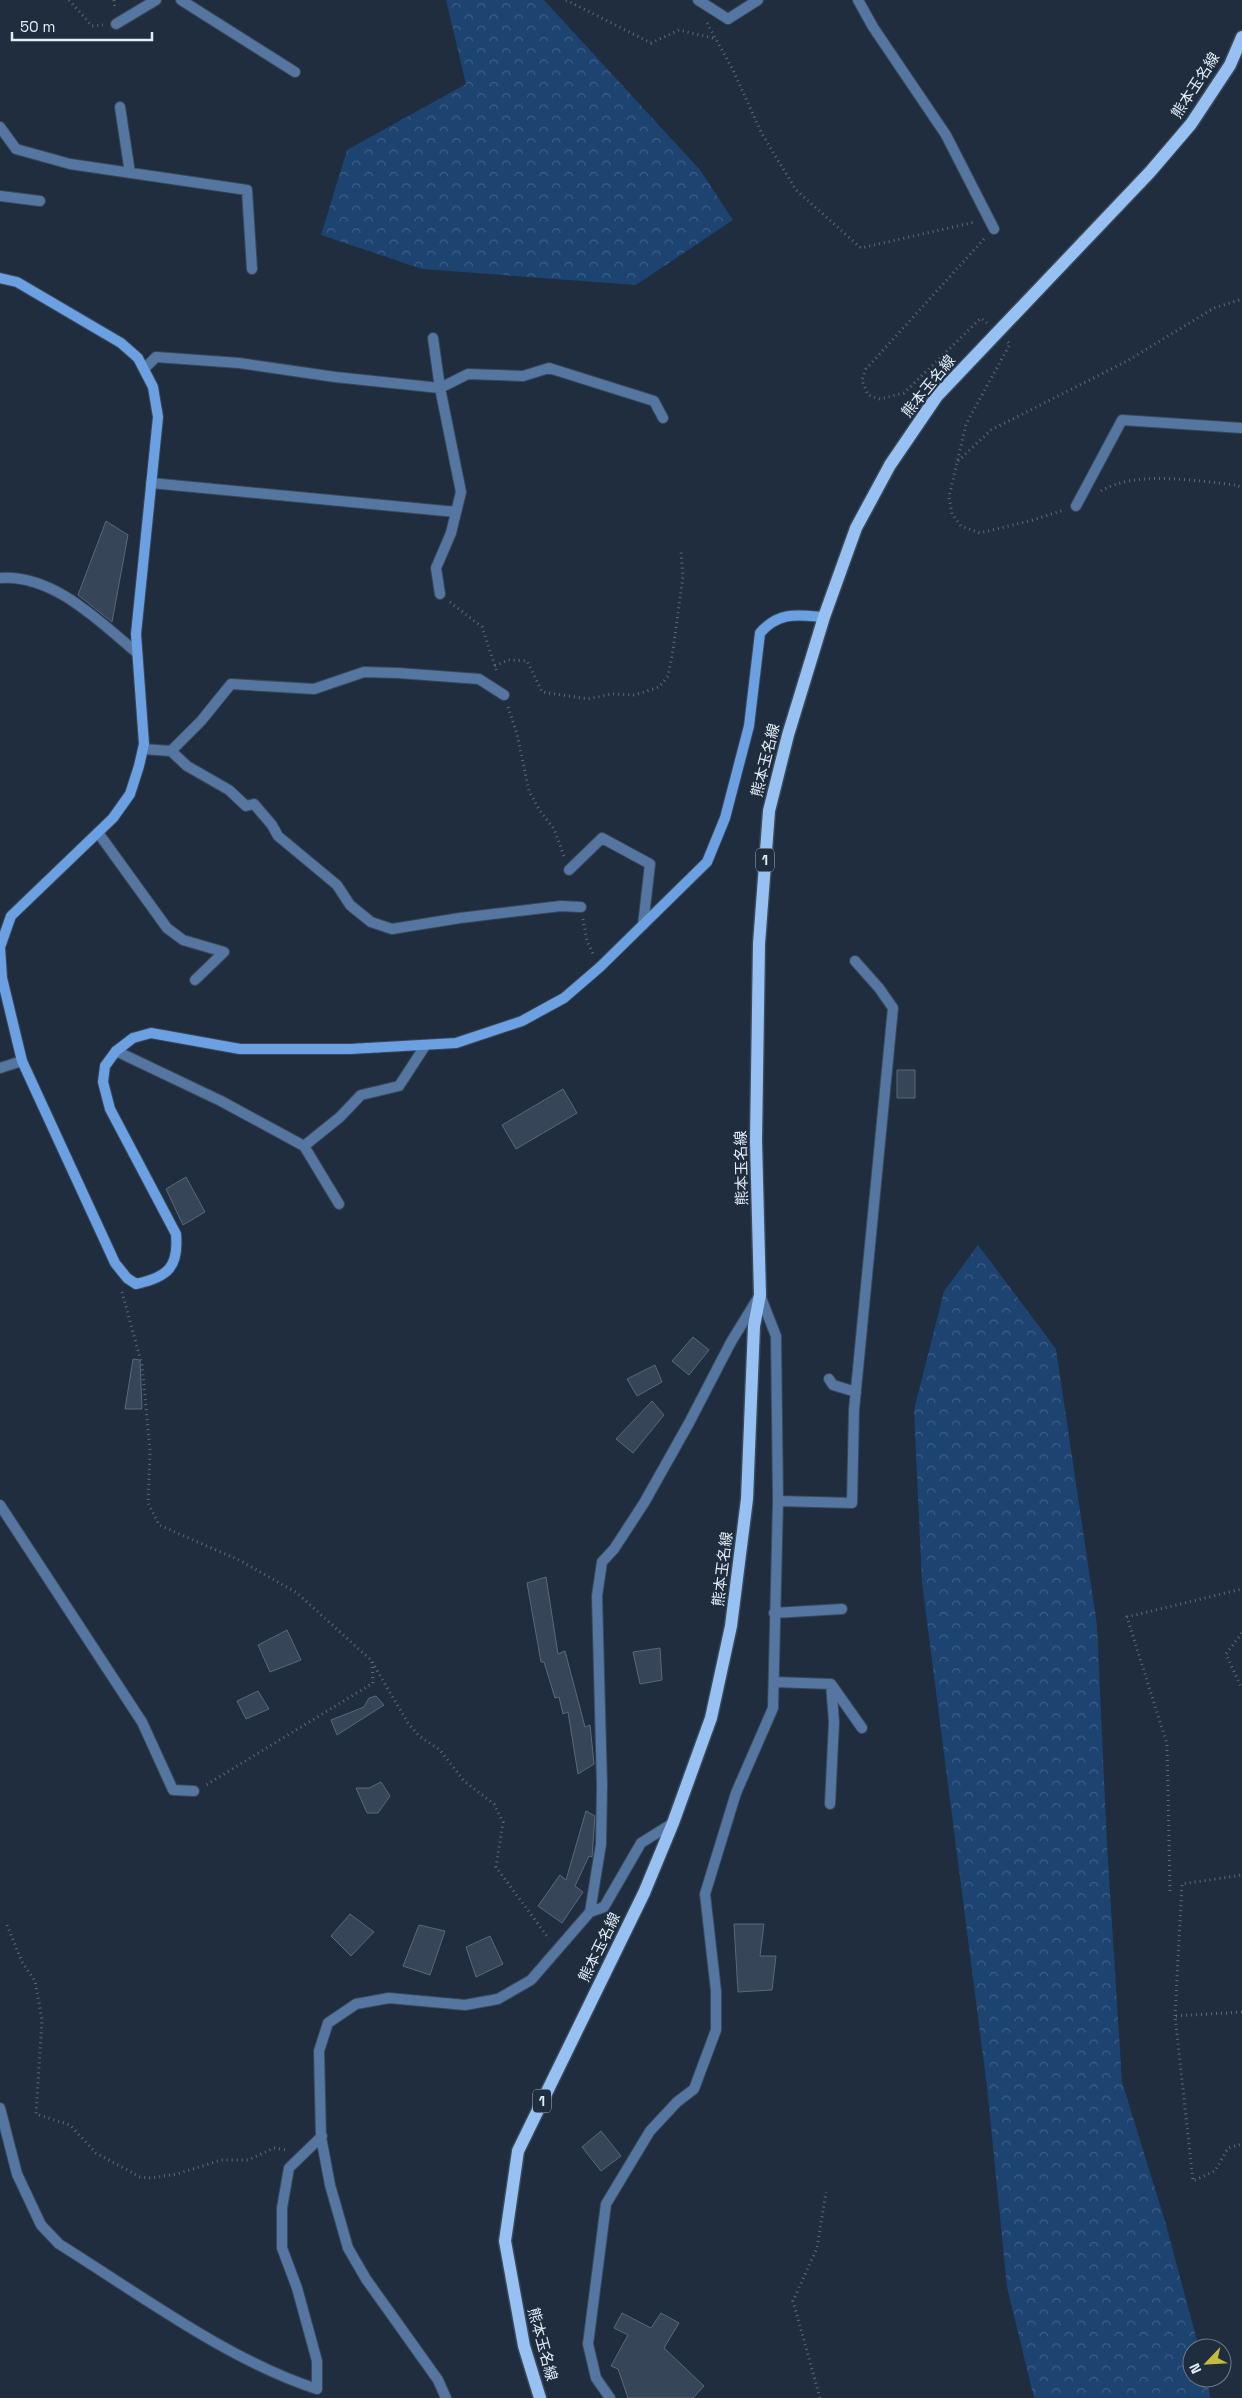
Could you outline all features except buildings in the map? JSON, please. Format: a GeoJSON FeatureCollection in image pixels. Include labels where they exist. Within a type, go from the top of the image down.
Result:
{"type":"FeatureCollection","features":[{"type":"Feature","properties":{"kind":"main road","name":"熊本玉名線"},"geometry":{"type":"LineString","coordinates":[[540,2398],[524,2346],[505,2241],[518,2151],[644,1893],[674,1823],[711,1718],[730,1626],[747,1499],[754,1326],[760,1295],[756,1141],[759,944],[769,811],[788,735],[824,617],[856,528],[890,465],[937,396],[1150,172],[1191,124],[1230,65],[1242,37]]}},
{"type":"Feature","properties":{"kind":"street"},"geometry":{"type":"LineString","coordinates":[[116,24],[156,0]]}},
{"type":"Feature","properties":{"kind":"street"},"geometry":{"type":"LineString","coordinates":[[181,0],[295,72]]}},
{"type":"Feature","properties":{"kind":"street"},"geometry":{"type":"LineString","coordinates":[[698,0],[728,19],[758,0]]}},
{"type":"Feature","properties":{"kind":"street"},"geometry":{"type":"LineString","coordinates":[[858,0],[873,27],[946,136],[994,229]]}},
{"type":"Feature","properties":{"kind":"street"},"geometry":{"type":"LineString","coordinates":[[120,107],[130,173]]}},
{"type":"Feature","properties":{"kind":"street"},"geometry":{"type":"LineString","coordinates":[[0,127],[16,149],[70,164],[247,190],[252,268]]}},
{"type":"Feature","properties":{"kind":"street"},"geometry":{"type":"LineString","coordinates":[[0,196],[40,201]]}},
{"type":"Feature","properties":{"kind":"street"},"geometry":{"type":"LineString","coordinates":[[0,278],[17,282],[121,343],[138,358],[144,369],[153,387],[158,417],[136,634],[143,749],[130,794],[99,834],[12,916],[0,947],[2,978],[22,1061],[115,1263],[127,1278],[136,1284],[155,1280],[170,1269],[177,1250],[176,1234],[110,1109],[103,1082],[105,1066],[116,1050],[133,1038],[151,1033],[240,1048],[350,1049],[456,1043],[522,1021],[564,998],[600,968],[707,862],[725,818],[749,726],[760,633],[768,623],[780,618],[795,615],[824,617]]}},
{"type":"Feature","properties":{"kind":"street"},"geometry":{"type":"LineString","coordinates":[[433,338],[440,388],[461,492],[451,534],[436,568],[440,594]]}},
{"type":"Feature","properties":{"kind":"street"},"geometry":{"type":"LineString","coordinates":[[144,369],[156,358],[239,362],[335,376],[440,388],[468,374],[523,376],[549,368],[654,401],[663,418]]}},
{"type":"Feature","properties":{"kind":"street"},"geometry":{"type":"LineString","coordinates":[[1076,506],[1122,420],[1242,428]]}},
{"type":"Feature","properties":{"kind":"street"},"geometry":{"type":"LineString","coordinates":[[151,483],[456,512]]}},
{"type":"Feature","properties":{"kind":"street"},"geometry":{"type":"LineString","coordinates":[[0,578],[16,577],[67,595],[137,653]]}},
{"type":"Feature","properties":{"kind":"street"},"geometry":{"type":"LineString","coordinates":[[171,751],[201,722],[231,684],[314,689],[364,672],[398,673],[478,679],[504,695]]}},
{"type":"Feature","properties":{"kind":"street"},"geometry":{"type":"LineString","coordinates":[[143,749],[171,751],[187,766],[230,790],[246,806],[254,804],[272,825],[278,836],[337,885],[350,905],[371,922],[392,929],[469,917],[561,906],[581,907]]}},
{"type":"Feature","properties":{"kind":"street"},"geometry":{"type":"LineString","coordinates":[[99,834],[168,928],[182,940],[224,952],[195,980]]}},
{"type":"Feature","properties":{"kind":"street"},"geometry":{"type":"LineString","coordinates":[[569,870],[602,838],[650,864],[643,925]]}},
{"type":"Feature","properties":{"kind":"street"},"geometry":{"type":"LineString","coordinates":[[778,1501],[852,1503],[856,1392],[893,1008],[879,988],[855,961]]}},
{"type":"Feature","properties":{"kind":"street"},"geometry":{"type":"LineString","coordinates":[[304,1146],[340,1117],[362,1095],[398,1086],[425,1046]]}},
{"type":"Feature","properties":{"kind":"street"},"geometry":{"type":"LineString","coordinates":[[116,1050],[304,1146],[339,1204]]}},
{"type":"Feature","properties":{"kind":"street"},"geometry":{"type":"LineString","coordinates":[[0,1068],[22,1061]]}},
{"type":"Feature","properties":{"kind":"street"},"geometry":{"type":"LineString","coordinates":[[610,2398],[596,2378],[588,2344],[606,2204],[650,2131],[677,2102],[694,2089],[716,2030],[716,1991],[705,1894],[736,1793],[773,1708],[778,1501],[776,1336],[760,1295]]}},
{"type":"Feature","properties":{"kind":"street"},"geometry":{"type":"LineString","coordinates":[[590,1912],[601,1844],[602,1785],[597,1596],[602,1562],[614,1549],[644,1503],[689,1423],[730,1342],[760,1295]]}},
{"type":"Feature","properties":{"kind":"street"},"geometry":{"type":"LineString","coordinates":[[829,1379],[833,1385],[856,1392]]}},
{"type":"Feature","properties":{"kind":"street"},"geometry":{"type":"LineString","coordinates":[[0,1504],[142,1722],[173,1790],[194,1791]]}},
{"type":"Feature","properties":{"kind":"street"},"geometry":{"type":"LineString","coordinates":[[774,1614],[842,1609]]}},
{"type":"Feature","properties":{"kind":"street"},"geometry":{"type":"LineString","coordinates":[[774,1682],[831,1684]]}},
{"type":"Feature","properties":{"kind":"street"},"geometry":{"type":"LineString","coordinates":[[831,1684],[862,1728]]}},
{"type":"Feature","properties":{"kind":"street"},"geometry":{"type":"LineString","coordinates":[[830,1804],[834,1722],[831,1684]]}},
{"type":"Feature","properties":{"kind":"street"},"geometry":{"type":"LineString","coordinates":[[446,2398],[438,2380],[366,2278],[348,2248],[330,2185],[322,2136],[320,2051],[328,2024],[356,2004],[389,1998],[465,2005],[498,1999],[531,1980],[590,1912],[604,1906],[641,1844],[674,1823]]}},
{"type":"Feature","properties":{"kind":"street"},"geometry":{"type":"LineString","coordinates":[[0,2108],[17,2174],[41,2225],[59,2244],[213,2340],[287,2379],[316,2389],[317,2361],[297,2288],[282,2248],[282,2208],[289,2168],[322,2136]]}},
{"type":"Feature","properties":{"kind":"path"},"geometry":{"type":"LineString","coordinates":[[68,0],[92,26],[116,24],[114,0]]}},
{"type":"Feature","properties":{"kind":"path"},"geometry":{"type":"LineString","coordinates":[[566,0],[651,43],[679,30],[716,39]]}},
{"type":"Feature","properties":{"kind":"path"},"geometry":{"type":"LineString","coordinates":[[703,15],[733,70],[762,134],[796,190],[861,248],[977,221],[994,229],[866,369],[862,380],[868,395],[880,399],[904,393],[981,318],[1010,344],[966,424],[949,497],[952,514],[961,526],[980,533],[1033,520],[1076,506]]}},
{"type":"Feature","properties":{"kind":"path"},"geometry":{"type":"LineString","coordinates":[[957,461],[991,430],[1127,362],[1214,308],[1242,299]]}},
{"type":"Feature","properties":{"kind":"path"},"geometry":{"type":"LineString","coordinates":[[1099,492],[1106,487],[1123,483],[1163,478],[1236,485],[1242,488]]}},
{"type":"Feature","properties":{"kind":"path"},"geometry":{"type":"LineString","coordinates":[[494,666],[508,660],[527,661],[542,692],[588,699],[612,694],[635,695],[659,687],[668,676],[673,650],[683,576],[681,552]]}},
{"type":"Feature","properties":{"kind":"path"},"geometry":{"type":"LineString","coordinates":[[440,594],[482,627],[517,734],[529,792],[540,811],[554,829],[569,870]]}},
{"type":"Feature","properties":{"kind":"path"},"geometry":{"type":"LineString","coordinates":[[581,907],[587,941],[600,968]]}},
{"type":"Feature","properties":{"kind":"path"},"geometry":{"type":"LineString","coordinates":[[115,1263],[142,1365],[150,1450],[148,1503],[159,1525],[241,1561],[297,1593],[372,1661],[408,1724],[419,1736],[440,1750],[464,1781],[494,1804],[503,1822],[496,1867],[558,1951]]}},
{"type":"Feature","properties":{"kind":"path"},"geometry":{"type":"LineString","coordinates":[[1170,1891],[1167,1744],[1127,1617],[1242,1589]]}},
{"type":"Feature","properties":{"kind":"path"},"geometry":{"type":"LineString","coordinates":[[1242,1633],[1226,1654],[1242,1689]]}},
{"type":"Feature","properties":{"kind":"path"},"geometry":{"type":"LineString","coordinates":[[194,1791],[373,1683],[372,1661]]}},
{"type":"Feature","properties":{"kind":"path"},"geometry":{"type":"LineString","coordinates":[[1242,1875],[1182,1884],[1175,2016],[1193,2181],[1215,2171],[1228,2148],[1242,2144]]}},
{"type":"Feature","properties":{"kind":"path"},"geometry":{"type":"LineString","coordinates":[[7,1925],[22,1962],[35,1981],[42,2020],[36,2114],[70,2125],[96,2153],[140,2177],[151,2178],[177,2174],[221,2160],[248,2160],[274,2148],[306,2152]]}},
{"type":"Feature","properties":{"kind":"path"},"geometry":{"type":"LineString","coordinates":[[1175,2016],[1242,2012]]}},
{"type":"Feature","properties":{"kind":"path"},"geometry":{"type":"LineString","coordinates":[[820,2398],[793,2301],[817,2248],[826,2192]]}},
{"type":"Feature","properties":{"kind":"green space"},"geometry":{"type":"Polygon","coordinates":[[[446,0],[544,0],[700,170],[733,220],[636,285],[422,269],[321,235],[347,150],[466,84],[446,0]]]}},
{"type":"Feature","properties":{"kind":"green space"},"geometry":{"type":"Polygon","coordinates":[[[978,1245],[1056,1349],[1097,1625],[1107,1845],[1122,2082],[1165,2221],[1196,2338],[1182,2338],[1182,2388],[1208,2388],[1210,2398],[1034,2398],[1007,2287],[987,2087],[922,1583],[914,1410],[944,1291],[978,1245]]]}}]}
